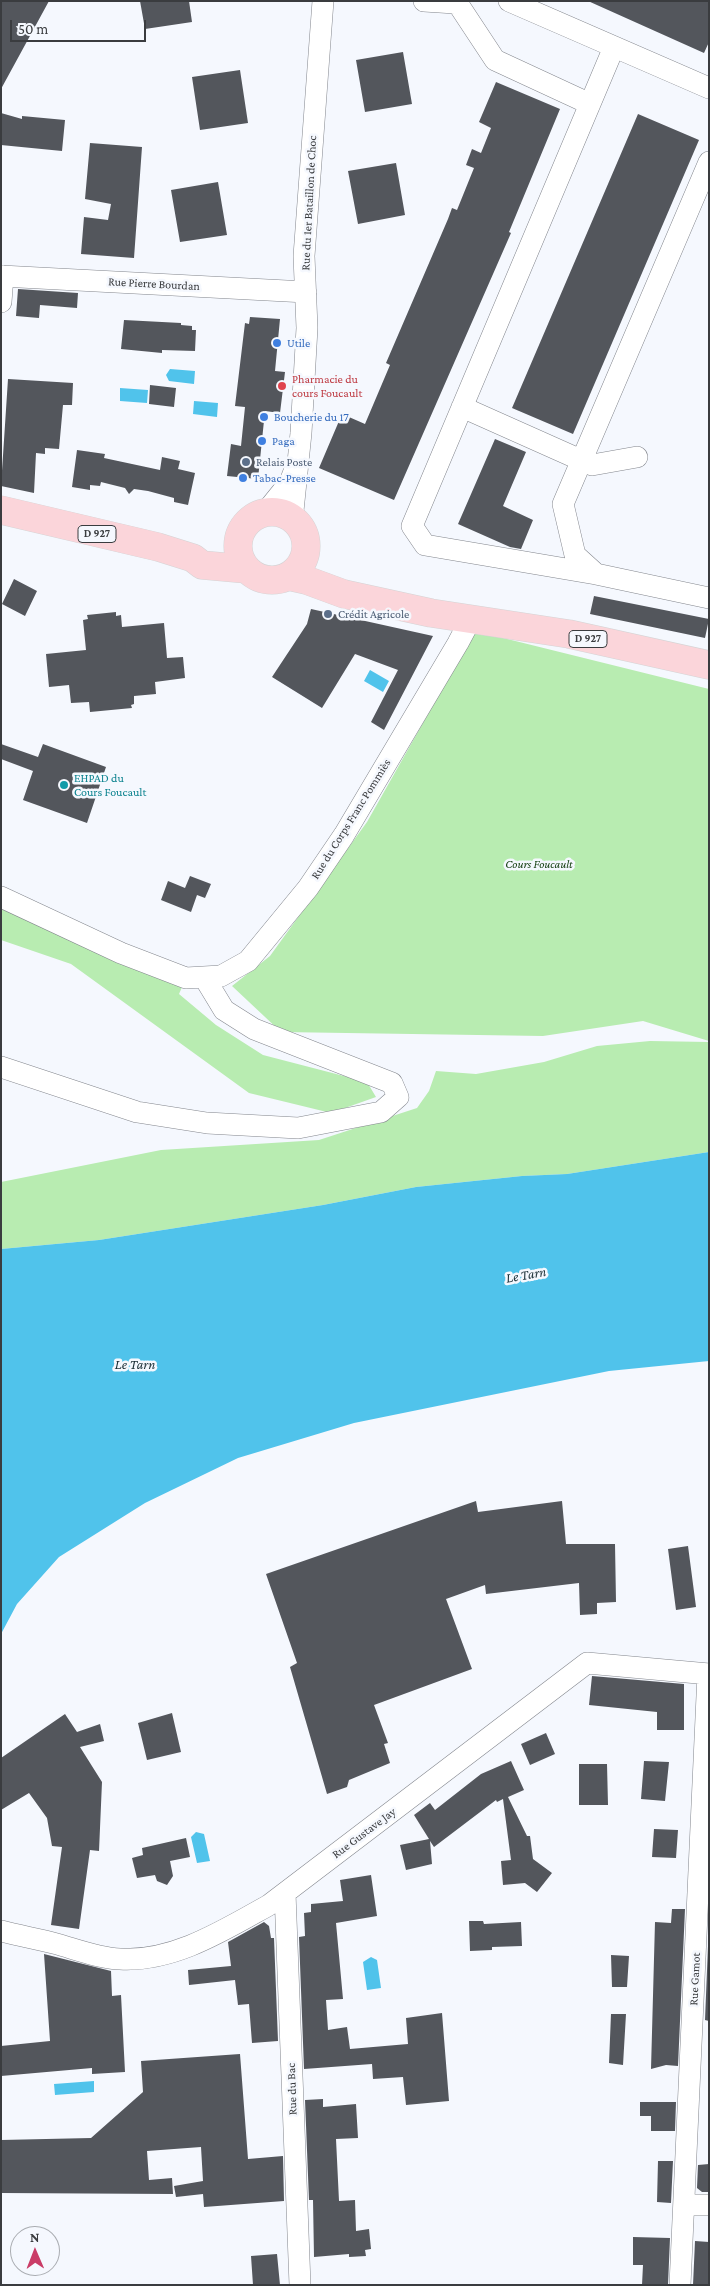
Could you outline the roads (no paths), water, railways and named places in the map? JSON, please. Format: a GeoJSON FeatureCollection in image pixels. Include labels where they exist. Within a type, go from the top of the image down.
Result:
{"type":"FeatureCollection","features":[{"type":"Feature","properties":{"kind":"main road","name":"D 927"},"geometry":{"type":"LineString","coordinates":[[1,510],[158,547],[192,558],[202,565],[246,569]]}},
{"type":"Feature","properties":{"kind":"main road"},"geometry":{"type":"LineString","coordinates":[[265,513],[279,513],[296,522],[304,534],[306,548],[300,566],[288,576],[270,580],[259,578],[246,569],[238,552],[239,537],[248,522],[265,513]]}},
{"type":"Feature","properties":{"kind":"main road"},"geometry":{"type":"LineString","coordinates":[[192,558],[215,551],[239,537]]}},
{"type":"Feature","properties":{"kind":"main road","name":"D 927"},"geometry":{"type":"LineString","coordinates":[[306,548],[329,569],[348,579],[432,604],[467,618]]}},
{"type":"Feature","properties":{"kind":"main road","name":"D 927"},"geometry":{"type":"LineString","coordinates":[[288,576],[306,580],[344,594],[467,618],[569,634],[709,665]]}},
{"type":"Feature","properties":{"kind":"street","name":"Rue du 1er Bataillon de Choc"},"geometry":{"type":"LineString","coordinates":[[296,522],[293,511],[307,328],[304,256],[323,1]]}},
{"type":"Feature","properties":{"kind":"street"},"geometry":{"type":"LineString","coordinates":[[424,1],[457,2],[495,60],[590,104]]}},
{"type":"Feature","properties":{"kind":"street"},"geometry":{"type":"LineString","coordinates":[[510,1],[709,88]]}},
{"type":"Feature","properties":{"kind":"street"},"geometry":{"type":"LineString","coordinates":[[614,47],[412,526],[425,545],[596,574],[709,598]]}},
{"type":"Feature","properties":{"kind":"street"},"geometry":{"type":"LineString","coordinates":[[596,574],[575,555],[562,504],[709,162]]}},
{"type":"Feature","properties":{"kind":"street","name":"Rue Pierre Bourdan"},"geometry":{"type":"LineString","coordinates":[[2,276],[306,292]]}},
{"type":"Feature","properties":{"kind":"street"},"geometry":{"type":"LineString","coordinates":[[1,302],[2,276]]}},
{"type":"Feature","properties":{"kind":"street"},"geometry":{"type":"LineString","coordinates":[[462,407],[592,465],[638,456]]}},
{"type":"Feature","properties":{"kind":"street","name":"Rue du 1er Bataillon de Choc"},"geometry":{"type":"LineString","coordinates":[[265,513],[290,482],[297,465]]}},
{"type":"Feature","properties":{"kind":"street","name":"Rue du Corps Franc Pommiès"},"geometry":{"type":"LineString","coordinates":[[1,898],[121,954],[186,978],[221,976],[248,961],[308,888],[344,835],[453,651],[466,628],[467,618]]}},
{"type":"Feature","properties":{"kind":"street"},"geometry":{"type":"LineString","coordinates":[[1,1067],[137,1112],[207,1123],[298,1128],[381,1112],[398,1097],[392,1083],[254,1029],[224,1010],[204,977]]}},
{"type":"Feature","properties":{"kind":"street","name":"Rue Gustave Jay"},"geometry":{"type":"LineString","coordinates":[[1,1931],[100,1956],[141,1958],[160,1956],[203,1939],[269,1905],[587,1663],[708,1674]]}},
{"type":"Feature","properties":{"kind":"street","name":"Rue Gamot"},"geometry":{"type":"LineString","coordinates":[[680,2285],[708,1674]]}},
{"type":"Feature","properties":{"kind":"street","name":"Rue du Bac"},"geometry":{"type":"LineString","coordinates":[[284,1893],[300,2285]]}},
{"type":"Feature","properties":{"kind":"street"},"geometry":{"type":"LineString","coordinates":[[685,2206],[709,2205]]}},
{"type":"Feature","properties":{"kind":"water"},"geometry":{"type":"Polygon","coordinates":[[[170,369],[195,371],[194,384],[169,381],[166,375],[170,369]]]}},
{"type":"Feature","properties":{"kind":"water"},"geometry":{"type":"Polygon","coordinates":[[[120,388],[148,390],[147,403],[120,401],[120,388]]]}},
{"type":"Feature","properties":{"kind":"water"},"geometry":{"type":"Polygon","coordinates":[[[194,401],[218,403],[217,417],[193,414],[194,401]]]}},
{"type":"Feature","properties":{"kind":"water"},"geometry":{"type":"Polygon","coordinates":[[[370,670],[389,681],[383,692],[364,681],[370,670]]]}},
{"type":"Feature","properties":{"kind":"water","name":"Le Tarn"},"geometry":{"type":"Polygon","coordinates":[[[709,1152],[709,1361],[609,1371],[354,1423],[238,1458],[145,1503],[59,1557],[17,1604],[1,1634],[1,1249],[99,1240],[323,1205],[416,1187],[522,1176],[567,1174],[709,1152]]]}},
{"type":"Feature","properties":{"kind":"water"},"geometry":{"type":"Polygon","coordinates":[[[196,1832],[204,1834],[210,1861],[197,1863],[191,1837],[196,1832]]]}},
{"type":"Feature","properties":{"kind":"water"},"geometry":{"type":"Polygon","coordinates":[[[371,1957],[377,1960],[381,1988],[367,1990],[363,1962],[371,1957]]]}},
{"type":"Feature","properties":{"kind":"water"},"geometry":{"type":"Polygon","coordinates":[[[94,2081],[94,2092],[55,2095],[54,2084],[94,2081]]]}},
{"type":"Feature","properties":{"kind":"place","name":"Utile"},"geometry":{"type":"Point","coordinates":[277,343]}},
{"type":"Feature","properties":{"kind":"place","name":"Pharmacie du cours Foucault"},"geometry":{"type":"Point","coordinates":[282,386]}},
{"type":"Feature","properties":{"kind":"place","name":"Boucherie du 17"},"geometry":{"type":"Point","coordinates":[264,417]}},
{"type":"Feature","properties":{"kind":"place","name":"Paga"},"geometry":{"type":"Point","coordinates":[262,441]}},
{"type":"Feature","properties":{"kind":"place","name":"Relais Poste"},"geometry":{"type":"Point","coordinates":[246,462]}},
{"type":"Feature","properties":{"kind":"place","name":"Tabac-Presse"},"geometry":{"type":"Point","coordinates":[243,478]}},
{"type":"Feature","properties":{"kind":"place","name":"Crédit Agricole"},"geometry":{"type":"Point","coordinates":[328,614]}},
{"type":"Feature","properties":{"kind":"place","name":"EHPAD du Cours Foucault"},"geometry":{"type":"Point","coordinates":[64,785]}},
{"type":"Feature","properties":{"kind":"park label","name":"Cours Foucault"},"geometry":{"type":"Point","coordinates":[539,864]}}]}
